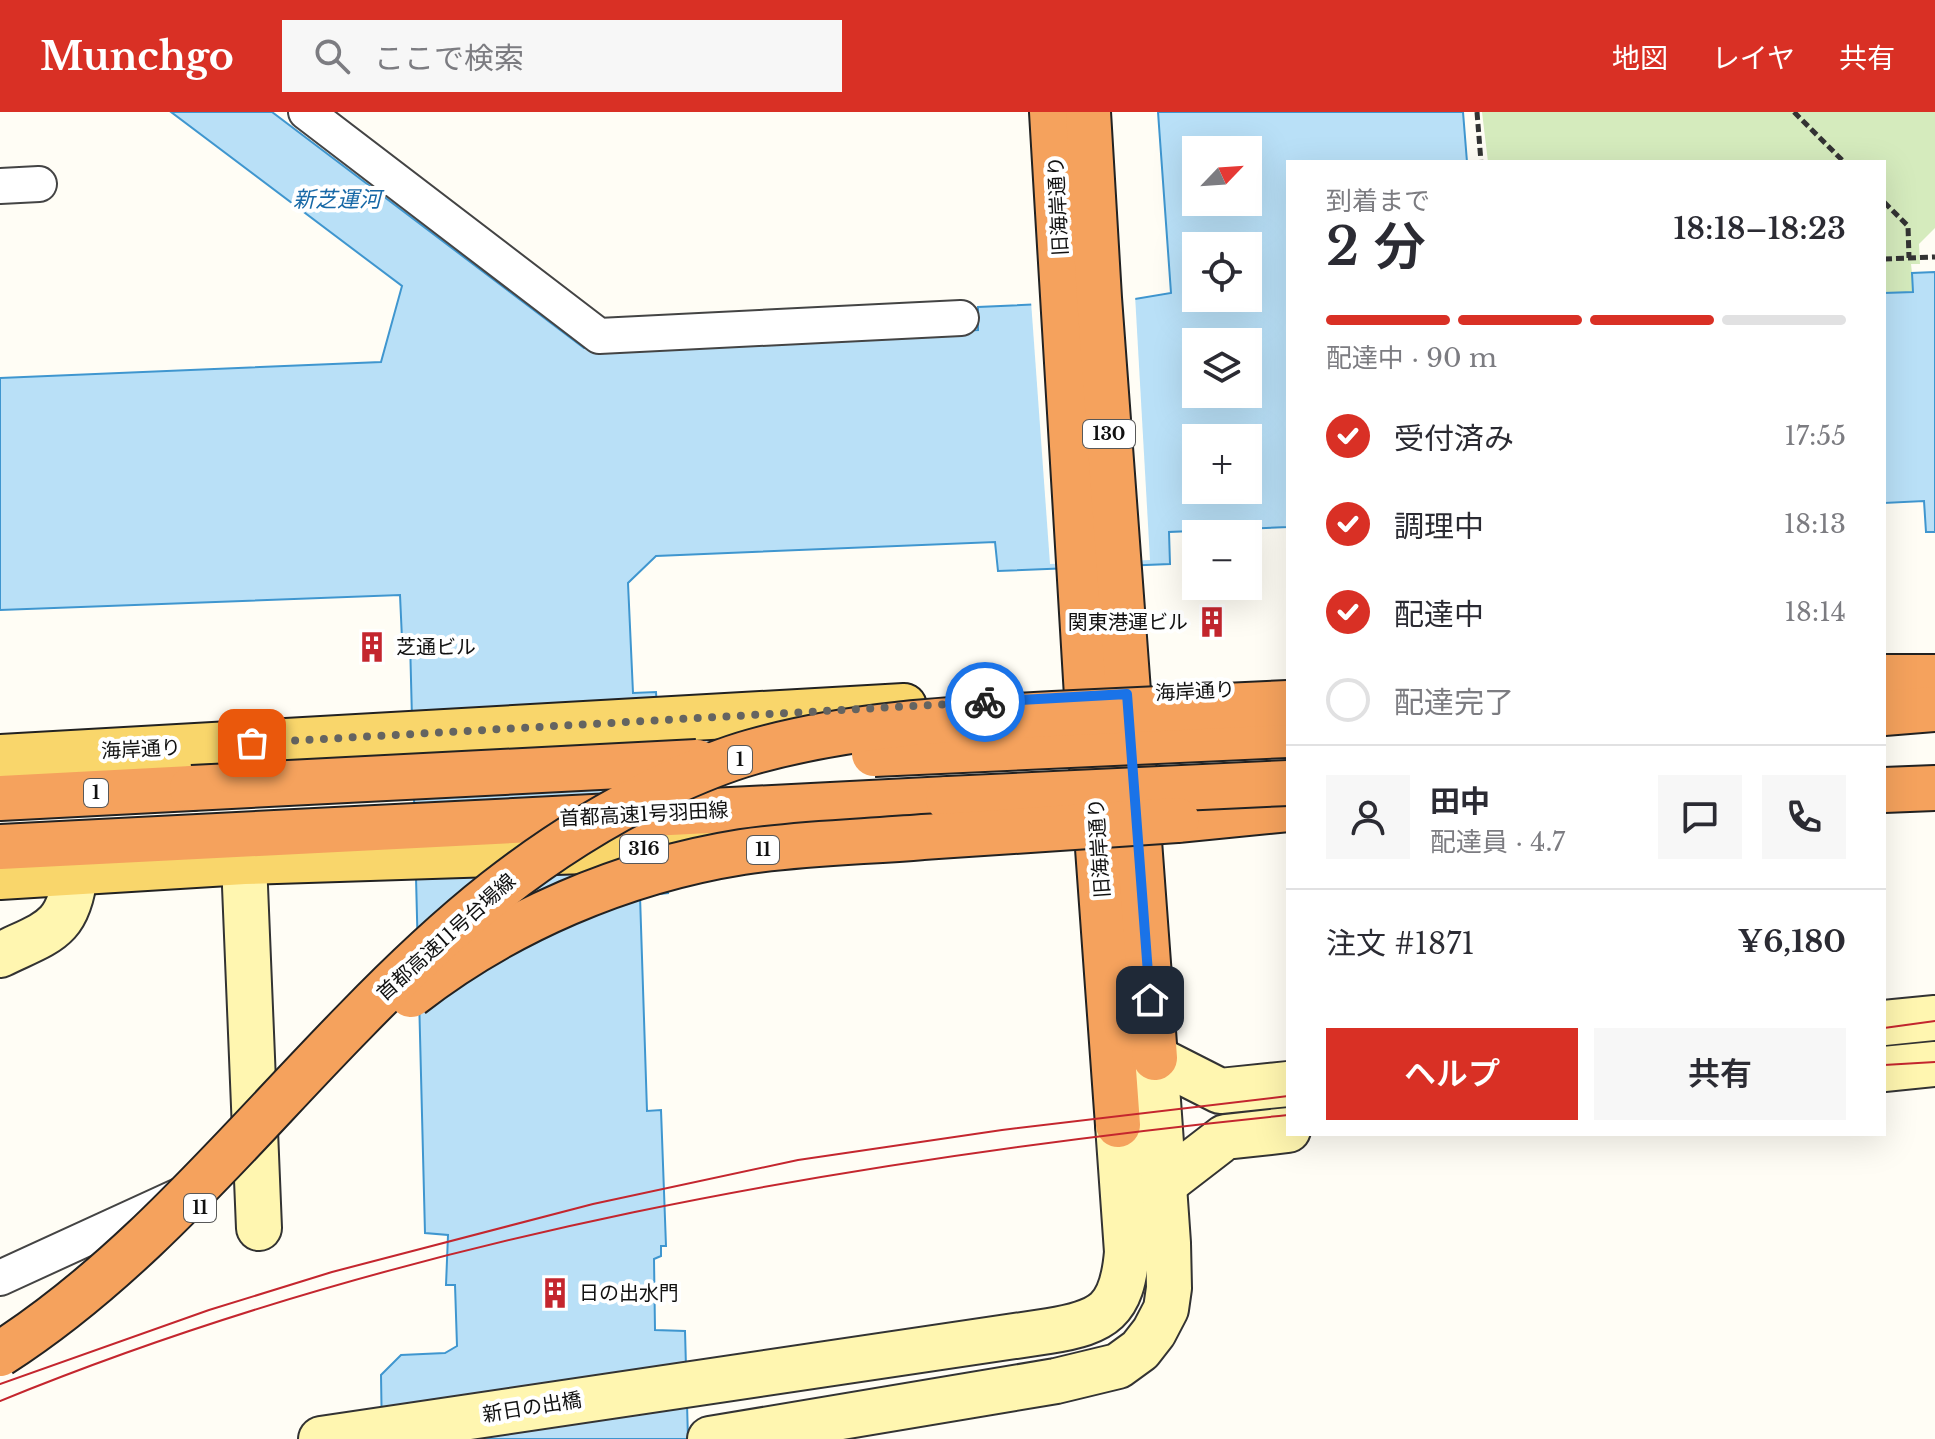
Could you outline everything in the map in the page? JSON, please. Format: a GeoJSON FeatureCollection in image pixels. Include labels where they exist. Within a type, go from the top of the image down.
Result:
{"type":"FeatureCollection","features":[{"type":"Feature","properties":{"kind":"highway","name":"旧海岸通り"},"geometry":{"type":"LineString","coordinates":[[1052,112],[1081,299],[1107,695],[1137,828],[1155,1058]]}},
{"type":"Feature","properties":{"kind":"highway","name":"旧海岸通り"},"geometry":{"type":"LineString","coordinates":[[1081,299],[1088,112]]}},
{"type":"Feature","properties":{"kind":"highway"},"geometry":{"type":"LineString","coordinates":[[1886,677],[1935,677]]}},
{"type":"Feature","properties":{"kind":"highway","name":"首都高速11号台場線"},"geometry":{"type":"LineString","coordinates":[[0,1354],[56,1315],[149,1234],[355,1021],[450,929],[521,869],[576,832],[637,800],[692,773],[748,753],[867,727],[991,717],[1286,703]]}},
{"type":"Feature","properties":{"kind":"highway"},"geometry":{"type":"LineString","coordinates":[[1886,713],[1935,709]]}},
{"type":"Feature","properties":{"kind":"highway","name":"1"},"geometry":{"type":"LineString","coordinates":[[0,798],[1286,735]]}},
{"type":"Feature","properties":{"kind":"highway"},"geometry":{"type":"LineString","coordinates":[[1886,760],[1935,758]]}},
{"type":"Feature","properties":{"kind":"highway","name":"首都高速1号羽田線"},"geometry":{"type":"LineString","coordinates":[[0,847],[1286,783]]}},
{"type":"Feature","properties":{"kind":"highway"},"geometry":{"type":"LineString","coordinates":[[1886,790],[1935,788]]}},
{"type":"Feature","properties":{"kind":"highway","name":"11"},"geometry":{"type":"LineString","coordinates":[[1137,828],[1286,809]]}},
{"type":"Feature","properties":{"kind":"highway"},"geometry":{"type":"LineString","coordinates":[[1137,828],[1286,815]]}},
{"type":"Feature","properties":{"kind":"highway","name":"旧海岸通り"},"geometry":{"type":"LineString","coordinates":[[1118,1125],[1137,828]]}},
{"type":"Feature","properties":{"kind":"highway","name":"首都高速11号台場線"},"geometry":{"type":"LineString","coordinates":[[0,1388],[75,1330],[144,1265],[343,1056],[388,1014],[433,978],[537,917],[582,897],[662,870],[740,853],[781,847],[1137,828]]}},
{"type":"Feature","properties":{"kind":"highway"},"geometry":{"type":"LineString","coordinates":[[0,1335],[102,1277]]}},
{"type":"Feature","properties":{"kind":"main road"},"geometry":{"type":"LineString","coordinates":[[1886,660],[1935,658]]}},
{"type":"Feature","properties":{"kind":"main road","name":"海岸通り"},"geometry":{"type":"LineString","coordinates":[[0,757],[1286,687]]}},
{"type":"Feature","properties":{"kind":"main road"},"geometry":{"type":"LineString","coordinates":[[1886,802],[1935,800]]}},
{"type":"Feature","properties":{"kind":"main road","name":"316"},"geometry":{"type":"LineString","coordinates":[[0,877],[244,862],[1286,825]]}},
{"type":"Feature","properties":{"kind":"street"},"geometry":{"type":"LineString","coordinates":[[306,112],[599,336],[961,318]]}},
{"type":"Feature","properties":{"kind":"street"},"geometry":{"type":"LineString","coordinates":[[0,186],[39,184]]}},
{"type":"Feature","properties":{"kind":"street"},"geometry":{"type":"LineString","coordinates":[[244,862],[259,1228]]}},
{"type":"Feature","properties":{"kind":"street"},"geometry":{"type":"LineString","coordinates":[[0,955],[47,932],[65,917],[73,896],[75,873]]}},
{"type":"Feature","properties":{"kind":"street"},"geometry":{"type":"LineString","coordinates":[[1886,1023],[1935,1018]]}},
{"type":"Feature","properties":{"kind":"street"},"geometry":{"type":"LineString","coordinates":[[1155,1058],[1220,1091],[1286,1084]]}},
{"type":"Feature","properties":{"kind":"street"},"geometry":{"type":"LineString","coordinates":[[724,1437],[1056,1381],[1118,1366],[1140,1350],[1166,1309],[1169,1288],[1155,1058]]}},
{"type":"Feature","properties":{"kind":"street"},"geometry":{"type":"LineString","coordinates":[[1886,1069],[1935,1064]]}},
{"type":"Feature","properties":{"kind":"street","name":"新日の出橋"},"geometry":{"type":"LineString","coordinates":[[321,1439],[1049,1331],[1098,1320],[1111,1307],[1120,1289],[1127,1252],[1118,1125]]}},
{"type":"Feature","properties":{"kind":"street"},"geometry":{"type":"LineString","coordinates":[[1164,1184],[1225,1137],[1286,1130]]}},
{"type":"Feature","properties":{"kind":"street"},"geometry":{"type":"LineString","coordinates":[[0,1278],[146,1210],[257,1163]]}},
{"type":"Feature","properties":{"kind":"path"},"geometry":{"type":"LineString","coordinates":[[1477,112],[1481,160]]}},
{"type":"Feature","properties":{"kind":"path"},"geometry":{"type":"LineString","coordinates":[[1794,112],[1842,160]]}},
{"type":"Feature","properties":{"kind":"path"},"geometry":{"type":"LineString","coordinates":[[1886,204],[1908,226],[1909,258]]}},
{"type":"Feature","properties":{"kind":"path"},"geometry":{"type":"LineString","coordinates":[[1886,259],[1935,257]]}},
{"type":"Feature","properties":{"kind":"green space"},"geometry":{"type":"Polygon","coordinates":[[[1482,112],[1935,112],[1935,228],[1919,244],[1920,264],[1911,264],[1914,292],[1886,293],[1886,160],[1488,160],[1482,112]]]}},
{"type":"Feature","properties":{"kind":"water","name":"新芝運河"},"geometry":{"type":"Polygon","coordinates":[[[171,112],[272,112],[584,348],[978,330],[978,307],[1129,300],[1171,293],[1158,112],[1463,112],[1467,160],[1286,160],[1286,527],[1262,528],[1262,520],[1182,520],[1182,531],[1169,532],[1170,564],[998,571],[995,542],[656,556],[628,583],[633,693],[656,692],[668,893],[640,896],[647,1111],[661,1110],[666,1246],[661,1246],[661,1256],[654,1259],[655,1330],[685,1331],[688,1439],[382,1439],[381,1375],[401,1355],[445,1353],[457,1346],[455,1285],[446,1285],[448,1235],[425,1233],[410,640],[402,639],[400,595],[0,610],[0,378],[381,362],[402,286],[171,112]]]}},
{"type":"Feature","properties":{"kind":"water"},"geometry":{"type":"Polygon","coordinates":[[[1935,272],[1935,532],[1926,532],[1924,501],[1886,503],[1886,293],[1913,292],[1912,273],[1935,272]]]}},
{"type":"Feature","properties":{"kind":"pier"},"geometry":{"type":"Polygon","coordinates":[[[1135,295],[1150,560],[1050,564],[1031,301],[1135,295]]]}},
{"type":"Feature","properties":{"kind":"tram line"},"geometry":{"type":"LineString","coordinates":[[1886,1028],[1935,1021]]}},
{"type":"Feature","properties":{"kind":"tram line"},"geometry":{"type":"LineString","coordinates":[[1886,1065],[1935,1062]]}},
{"type":"Feature","properties":{"kind":"tram line"},"geometry":{"type":"LineString","coordinates":[[0,1384],[209,1310],[332,1272],[593,1204],[798,1160],[1002,1130],[1286,1096]]}},
{"type":"Feature","properties":{"kind":"tram line"},"geometry":{"type":"LineString","coordinates":[[0,1401],[154,1343],[312,1292],[472,1249],[634,1212],[797,1181],[961,1155],[1286,1115]]}},
{"type":"Feature","properties":{"kind":"way so far"},"geometry":{"type":"LineString","coordinates":[[252,743],[985,702]]}},
{"type":"Feature","properties":{"kind":"place","name":"関東港運ビル"},"geometry":{"type":"Point","coordinates":[1212,622]}},
{"type":"Feature","properties":{"kind":"place","name":"芝通ビル"},"geometry":{"type":"Point","coordinates":[372,647]}},
{"type":"Feature","properties":{"kind":"place","name":"日の出水門"},"geometry":{"type":"Point","coordinates":[555,1293]}},
{"type":"Feature","properties":{"kind":"route"},"geometry":{"type":"LineString","coordinates":[[985,702],[1127,694],[1150,1000]]}}]}
